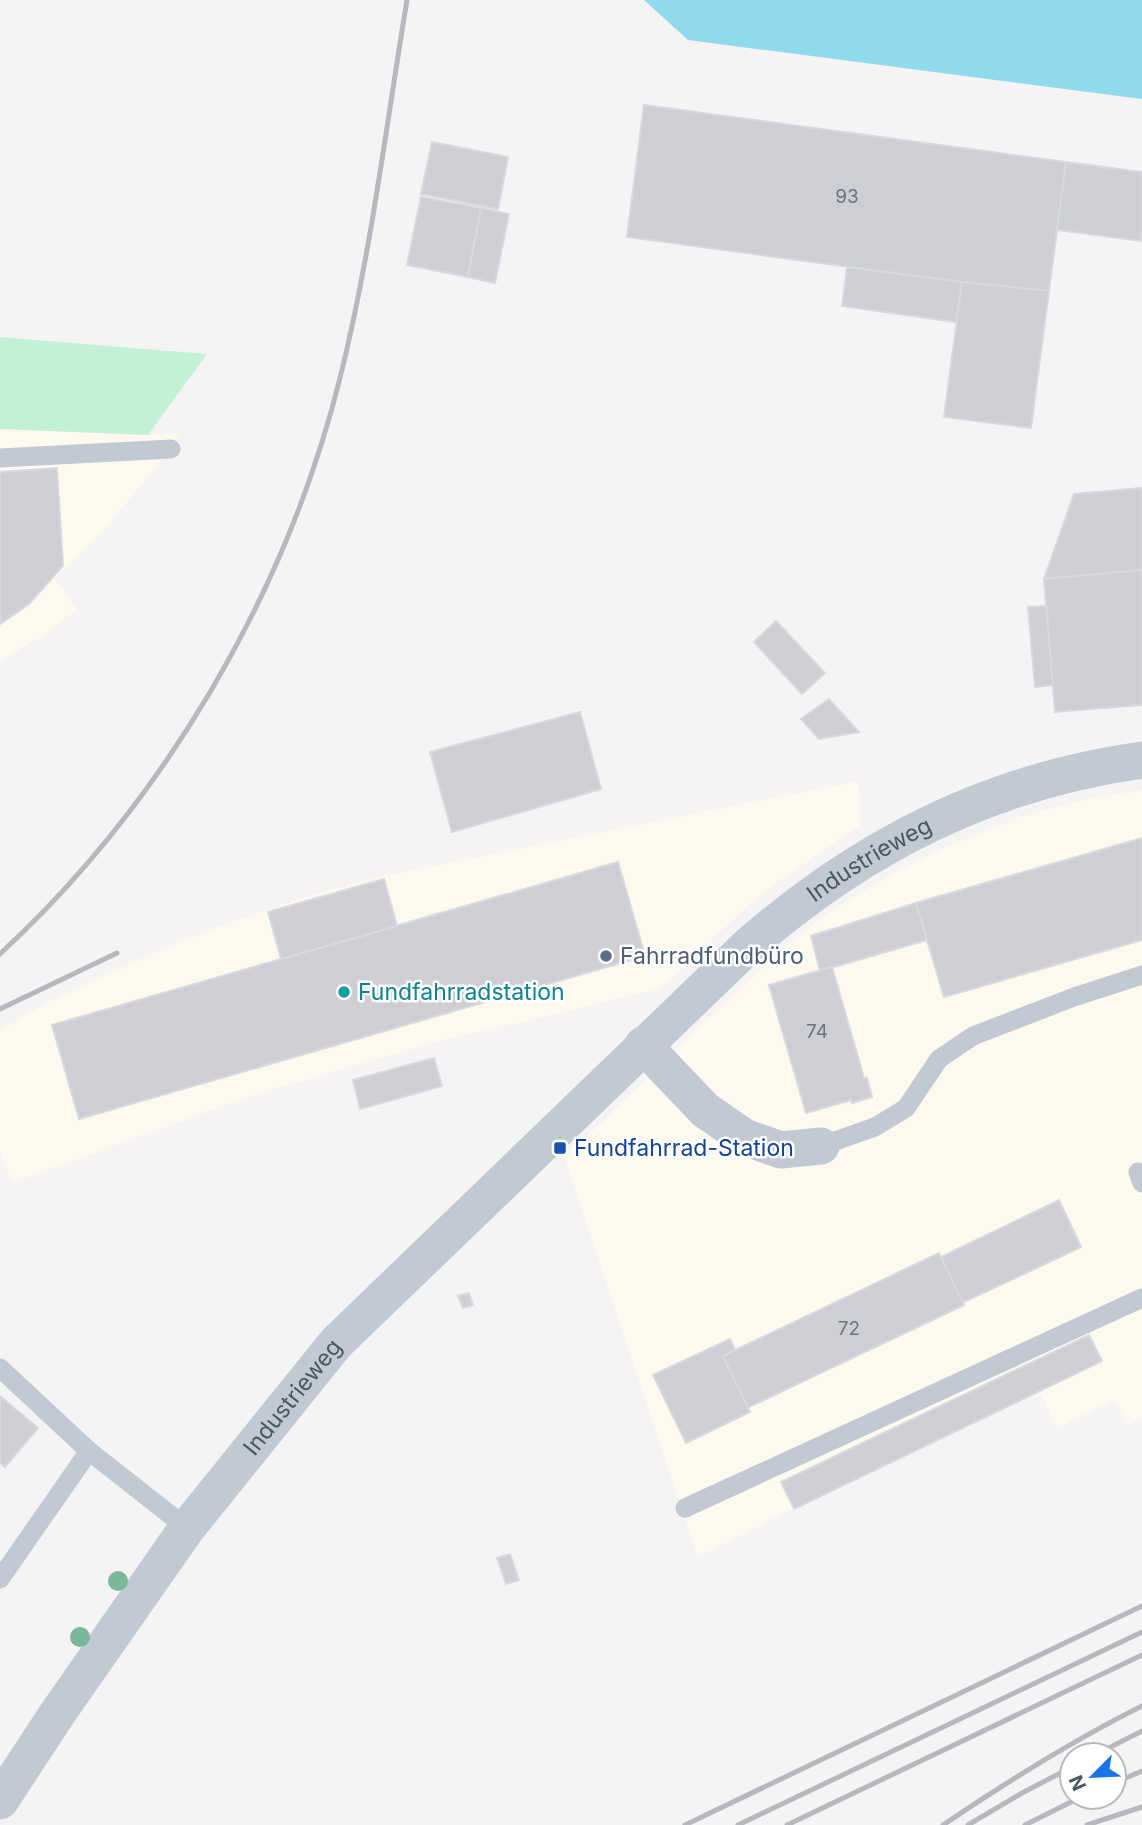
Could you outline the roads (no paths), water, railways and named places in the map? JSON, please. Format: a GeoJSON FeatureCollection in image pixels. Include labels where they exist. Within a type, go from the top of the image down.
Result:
{"type":"FeatureCollection","features":[{"type":"Feature","properties":{"kind":"street","name":"Industrieweg"},"geometry":{"type":"LineString","coordinates":[[0,1801],[57,1714],[187,1528],[336,1343],[643,1045],[779,919],[841,873],[905,835],[969,805],[1007,791],[1105,765],[1142,760]]}},
{"type":"Feature","properties":{"kind":"street"},"geometry":{"type":"LineString","coordinates":[[643,1045],[705,1110],[744,1137],[782,1150],[821,1146]]}},
{"type":"Feature","properties":{"kind":"lane"},"geometry":{"type":"LineString","coordinates":[[0,458],[171,449]]}},
{"type":"Feature","properties":{"kind":"lane"},"geometry":{"type":"LineString","coordinates":[[821,1146],[875,1127],[906,1108],[939,1059],[973,1036],[1074,997],[1142,975]]}},
{"type":"Feature","properties":{"kind":"lane"},"geometry":{"type":"LineString","coordinates":[[685,1508],[1142,1298]]}},
{"type":"Feature","properties":{"kind":"lane"},"geometry":{"type":"LineString","coordinates":[[0,1368],[89,1451],[187,1528]]}},
{"type":"Feature","properties":{"kind":"lane"},"geometry":{"type":"LineString","coordinates":[[0,1578],[89,1451]]}},
{"type":"Feature","properties":{"kind":"water"},"geometry":{"type":"Polygon","coordinates":[[[644,0],[1142,0],[1142,99],[688,40],[644,0]]]}},
{"type":"Feature","properties":{"kind":"railway"},"geometry":{"type":"LineString","coordinates":[[0,954],[59,895],[114,831],[165,763],[211,691],[252,616],[287,538],[317,459],[351,331],[407,0]]}},
{"type":"Feature","properties":{"kind":"railway"},"geometry":{"type":"LineString","coordinates":[[0,1009],[117,953]]}},
{"type":"Feature","properties":{"kind":"railway"},"geometry":{"type":"LineString","coordinates":[[685,1825],[1142,1606]]}},
{"type":"Feature","properties":{"kind":"railway"},"geometry":{"type":"LineString","coordinates":[[738,1825],[1142,1632]]}},
{"type":"Feature","properties":{"kind":"railway"},"geometry":{"type":"LineString","coordinates":[[787,1825],[1142,1655]]}},
{"type":"Feature","properties":{"kind":"railway"},"geometry":{"type":"LineString","coordinates":[[943,1825],[1041,1762],[1142,1706]]}},
{"type":"Feature","properties":{"kind":"railway"},"geometry":{"type":"LineString","coordinates":[[1122,1741],[1142,1731]]}},
{"type":"Feature","properties":{"kind":"railway"},"geometry":{"type":"LineString","coordinates":[[1128,1777],[1142,1771]]}},
{"type":"Feature","properties":{"kind":"railway"},"geometry":{"type":"LineString","coordinates":[[968,1825],[1058,1774]]}},
{"type":"Feature","properties":{"kind":"railway"},"geometry":{"type":"LineString","coordinates":[[1087,1825],[1142,1807]]}},
{"type":"Feature","properties":{"kind":"railway"},"geometry":{"type":"LineString","coordinates":[[1025,1825],[1058,1808]]}},
{"type":"Feature","properties":{"kind":"place","name":"Fahrradfundbüro"},"geometry":{"type":"Point","coordinates":[606,956]}},
{"type":"Feature","properties":{"kind":"place","name":"Fundfahrradstation"},"geometry":{"type":"Point","coordinates":[344,992]}},
{"type":"Feature","properties":{"kind":"place","name":"Fundfahrrad-Station"},"geometry":{"type":"Point","coordinates":[560,1148]}}]}
